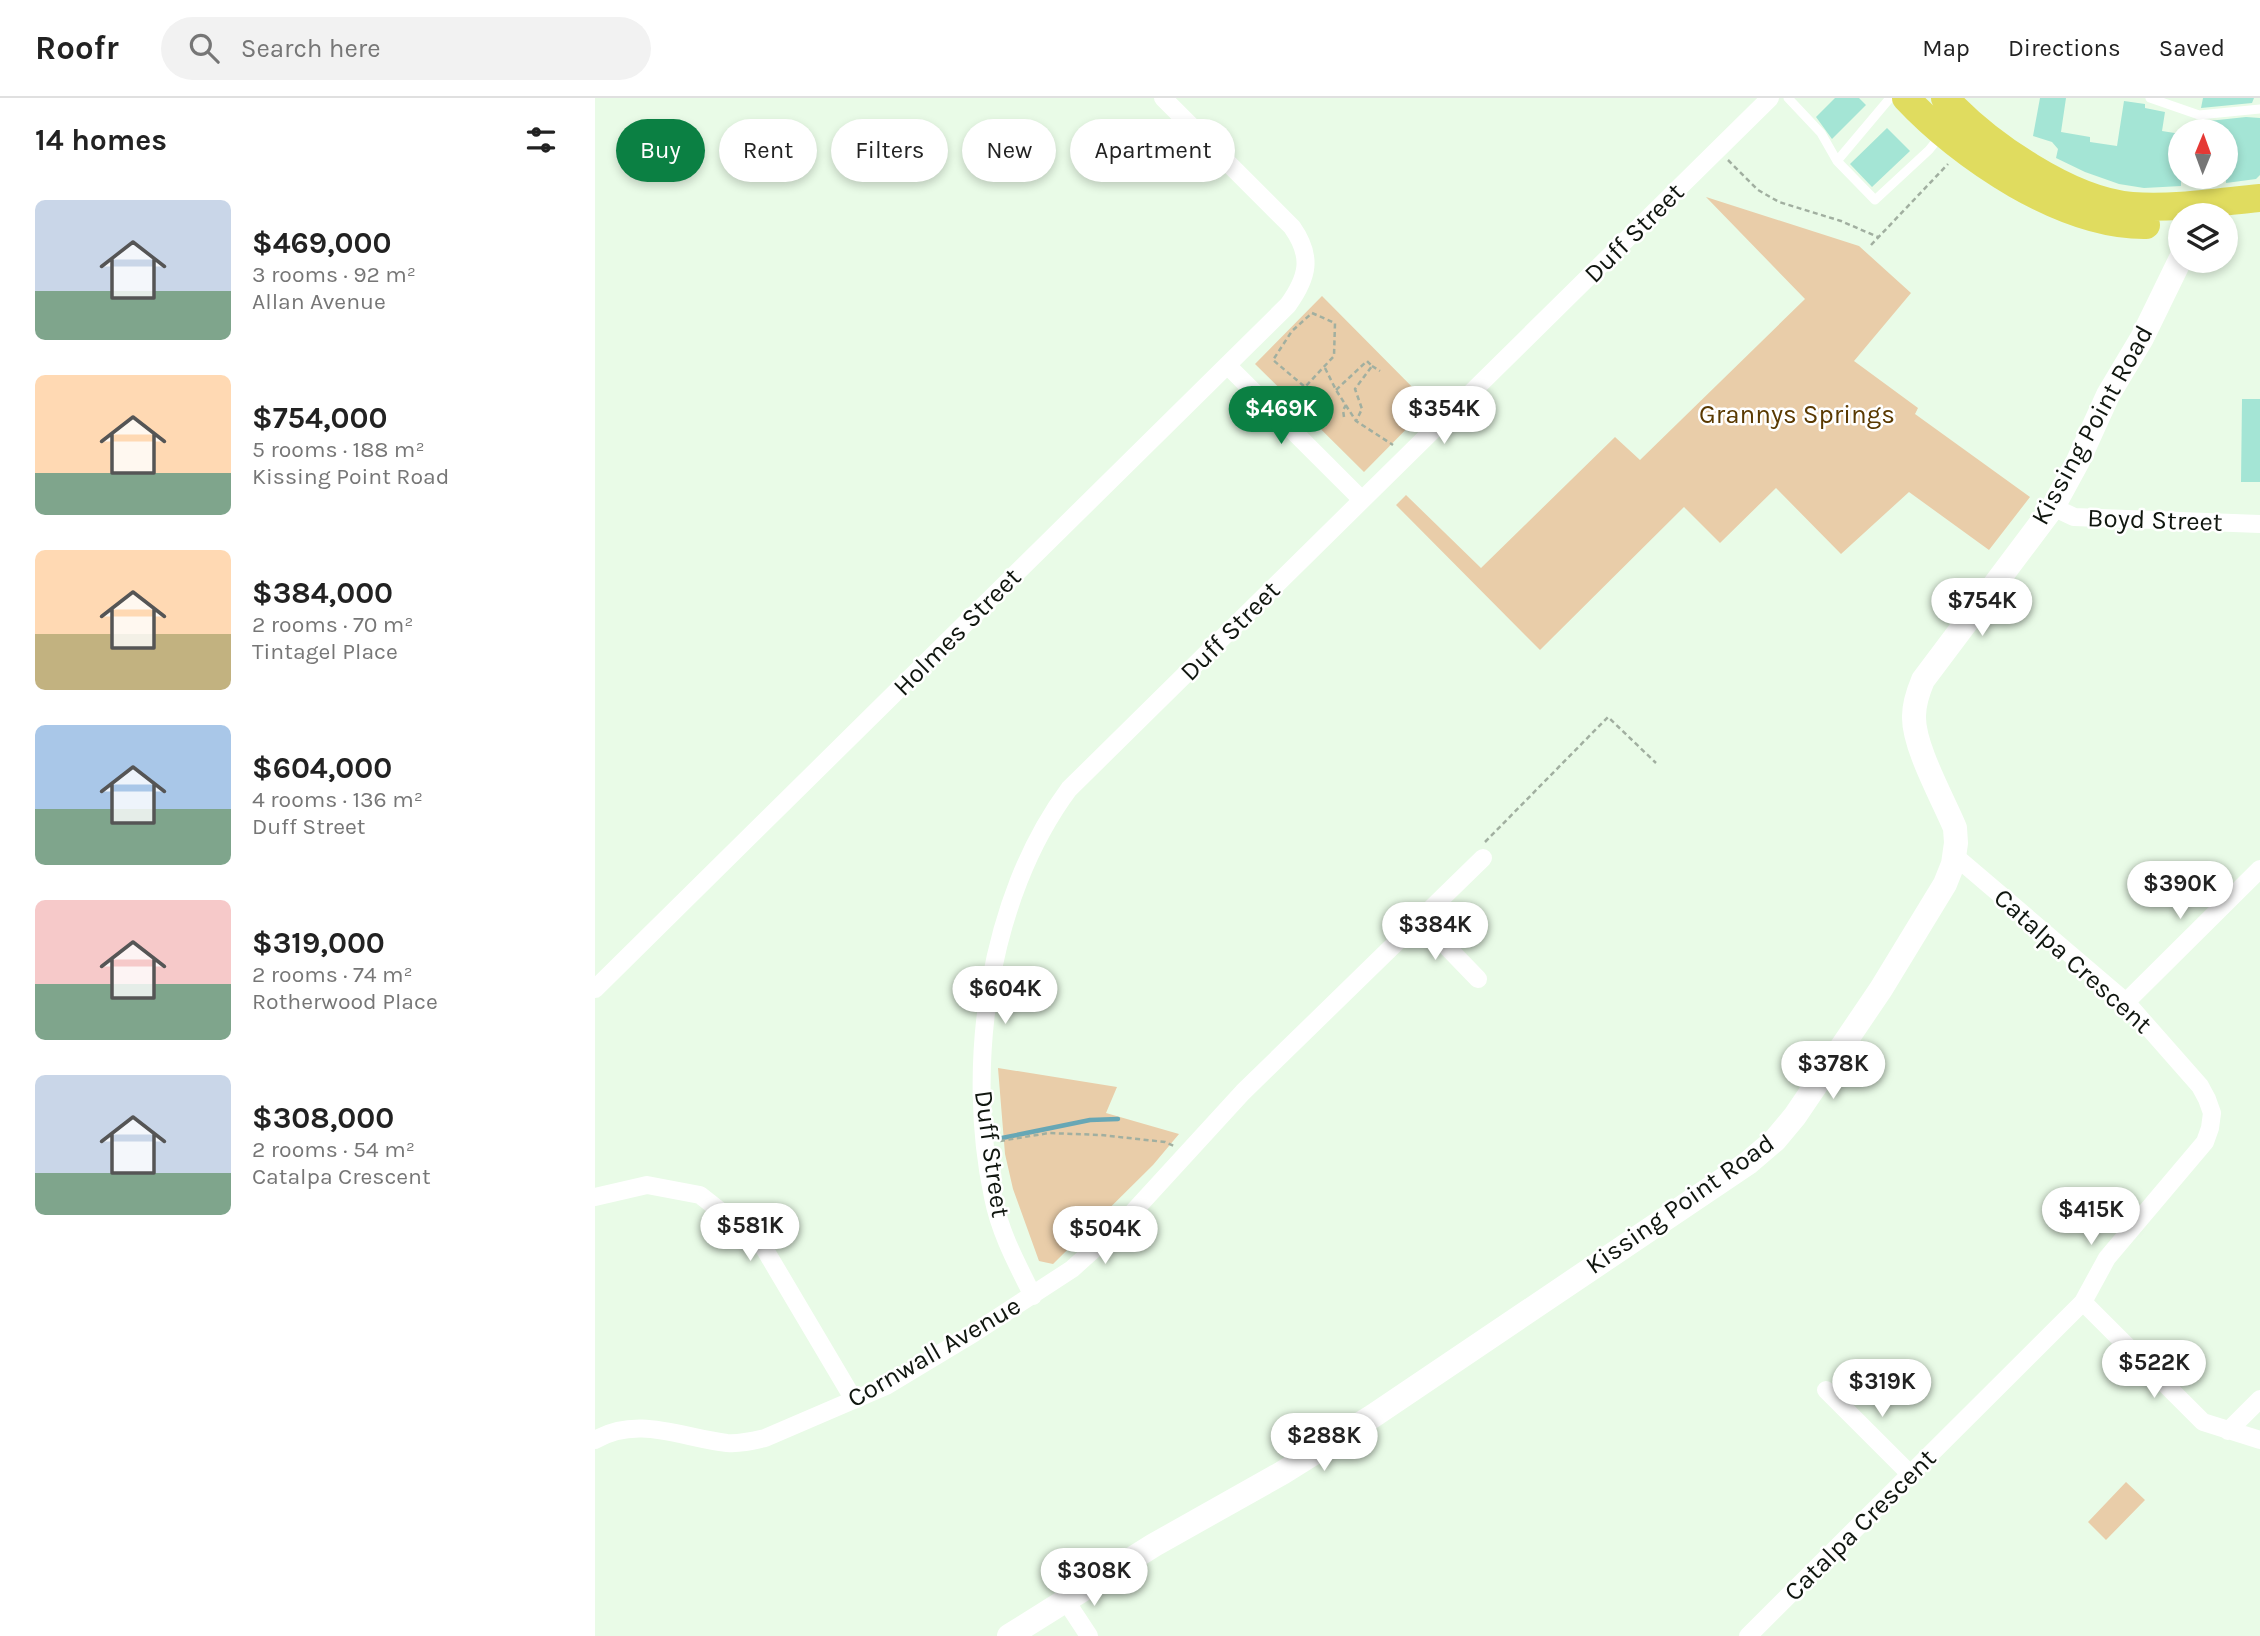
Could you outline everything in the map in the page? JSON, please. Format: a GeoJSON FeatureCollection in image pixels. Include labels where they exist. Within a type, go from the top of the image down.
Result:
{"type":"FeatureCollection","features":[{"type":"Feature","properties":{"kind":"highway"},"geometry":{"type":"LineString","coordinates":[[1945,98],[1989,138],[2069,188],[2117,204],[2168,212]]}},
{"type":"Feature","properties":{"kind":"highway"},"geometry":{"type":"LineString","coordinates":[[1921,103],[1942,133],[1979,161],[2028,191],[2095,218],[2131,225],[2168,218]]}},
{"type":"Feature","properties":{"kind":"highway"},"geometry":{"type":"LineString","coordinates":[[2238,203],[2260,198]]}},
{"type":"Feature","properties":{"kind":"highway"},"geometry":{"type":"LineString","coordinates":[[2238,219],[2260,216]]}},
{"type":"Feature","properties":{"kind":"main road","name":"Kissing Point Road"},"geometry":{"type":"LineString","coordinates":[[1009,1636],[1154,1545],[1282,1473],[1373,1416],[1757,1155],[1775,1140],[1795,1116],[1881,989],[1945,884],[1955,856],[1955,828],[1916,737],[1913,718],[1915,699],[1923,680],[2053,507],[2078,461],[2108,395],[2142,338],[2174,273]]}},
{"type":"Feature","properties":{"kind":"street","name":"Holmes Street"},"geometry":{"type":"LineString","coordinates":[[595,989],[1288,305],[1302,281],[1306,267],[1300,238],[1163,98]]}},
{"type":"Feature","properties":{"kind":"street","name":"Duff Street"},"geometry":{"type":"LineString","coordinates":[[1033,1296],[1004,1234],[993,1197],[982,1086],[992,970],[1014,893],[1031,849],[1051,814],[1069,789],[1770,98]]}},
{"type":"Feature","properties":{"kind":"street"},"geometry":{"type":"LineString","coordinates":[[1227,365],[1362,500]]}},
{"type":"Feature","properties":{"kind":"street","name":"Boyd Street"},"geometry":{"type":"LineString","coordinates":[[2053,507],[2074,517],[2260,524]]}},
{"type":"Feature","properties":{"kind":"street","name":"Catalpa Crescent"},"geometry":{"type":"LineString","coordinates":[[1748,1636],[2083,1302],[2107,1258],[2205,1142],[2210,1128],[2212,1113],[2200,1086],[2126,1002],[1955,856]]}},
{"type":"Feature","properties":{"kind":"street","name":"Cornwall Avenue"},"geometry":{"type":"LineString","coordinates":[[595,1440],[617,1430],[639,1427],[729,1443],[747,1442],[809,1420],[886,1386],[1033,1296],[1072,1269],[1112,1233],[1243,1092],[1483,858]]}},
{"type":"Feature","properties":{"kind":"street"},"geometry":{"type":"LineString","coordinates":[[2126,1002],[2260,869]]}},
{"type":"Feature","properties":{"kind":"street"},"geometry":{"type":"LineString","coordinates":[[1419,918],[1478,979]]}},
{"type":"Feature","properties":{"kind":"street"},"geometry":{"type":"LineString","coordinates":[[595,1197],[647,1185],[701,1195],[761,1243],[854,1400]]}},
{"type":"Feature","properties":{"kind":"street"},"geometry":{"type":"LineString","coordinates":[[2083,1302],[2203,1422],[2260,1440]]}},
{"type":"Feature","properties":{"kind":"street"},"geometry":{"type":"LineString","coordinates":[[1826,1390],[1911,1475]]}},
{"type":"Feature","properties":{"kind":"street"},"geometry":{"type":"LineString","coordinates":[[2228,1431],[2260,1399]]}},
{"type":"Feature","properties":{"kind":"street"},"geometry":{"type":"LineString","coordinates":[[1066,1601],[1089,1636]]}},
{"type":"Feature","properties":{"kind":"lane"},"geometry":{"type":"LineString","coordinates":[[1788,98],[1821,133],[1837,161],[1875,200],[1929,150],[1942,133]]}},
{"type":"Feature","properties":{"kind":"lane"},"geometry":{"type":"LineString","coordinates":[[1837,161],[1890,98]]}},
{"type":"Feature","properties":{"kind":"lane"},"geometry":{"type":"LineString","coordinates":[[2150,98],[2173,102],[2199,115],[2260,109]]}},
{"type":"Feature","properties":{"kind":"path"},"geometry":{"type":"LineString","coordinates":[[1728,159],[1758,190],[1779,202],[1841,221],[1878,237]]}},
{"type":"Feature","properties":{"kind":"path"},"geometry":{"type":"LineString","coordinates":[[1871,245],[1949,163]]}},
{"type":"Feature","properties":{"kind":"path"},"geometry":{"type":"LineString","coordinates":[[1312,313],[1335,323],[1334,356],[1324,367],[1305,387],[1273,360],[1292,331],[1312,313]]}},
{"type":"Feature","properties":{"kind":"path"},"geometry":{"type":"LineString","coordinates":[[1336,390],[1367,361],[1381,372]]}},
{"type":"Feature","properties":{"kind":"path"},"geometry":{"type":"LineString","coordinates":[[1356,421],[1362,409],[1355,389],[1372,366]]}},
{"type":"Feature","properties":{"kind":"path"},"geometry":{"type":"LineString","coordinates":[[1324,367],[1356,421],[1393,444]]}},
{"type":"Feature","properties":{"kind":"path"},"geometry":{"type":"LineString","coordinates":[[1344,417],[1343,410],[1346,405]]}},
{"type":"Feature","properties":{"kind":"path"},"geometry":{"type":"LineString","coordinates":[[1483,858],[1480,847],[1608,717],[1655,763]]}},
{"type":"Feature","properties":{"kind":"path"},"geometry":{"type":"LineString","coordinates":[[1000,1141],[1049,1133],[1101,1135],[1165,1142],[1188,1153]]}},
{"type":"Feature","properties":{"kind":"green space","name":"Grannys Springs"},"geometry":{"type":"Polygon","coordinates":[[[1706,197],[1859,246],[1911,293],[1854,361],[1918,408],[1915,414],[2030,497],[1989,550],[1909,492],[1841,554],[1776,488],[1720,543],[1684,507],[1540,650],[1396,505],[1406,495],[1481,568],[1615,437],[1640,460],[1805,299],[1706,197]]]}},
{"type":"Feature","properties":{"kind":"green space"},"geometry":{"type":"Polygon","coordinates":[[[1322,296],[1430,405],[1364,472],[1255,364],[1322,296]]]}},
{"type":"Feature","properties":{"kind":"green space"},"geometry":{"type":"Polygon","coordinates":[[[998,1068],[1117,1087],[1106,1113],[1179,1134],[1153,1165],[1053,1264],[1039,1261],[1013,1189],[1005,1154],[998,1068]]]}},
{"type":"Feature","properties":{"kind":"green space"},"geometry":{"type":"Polygon","coordinates":[[[2126,1482],[2145,1500],[2106,1540],[2088,1522],[2126,1482]]]}},
{"type":"Feature","properties":{"kind":"building"},"geometry":{"type":"Polygon","coordinates":[[[1835,98],[1859,98],[1866,105],[1832,139],[1816,117],[1835,98]]]}},
{"type":"Feature","properties":{"kind":"building"},"geometry":{"type":"Polygon","coordinates":[[[2040,98],[2066,98],[2061,132],[2090,137],[2090,142],[2117,146],[2124,101],[2145,104],[2145,108],[2165,112],[2162,131],[2168,132],[2168,187],[2144,188],[2119,184],[2085,172],[2056,158],[2058,149],[2052,142],[2033,136],[2040,98]]]}},
{"type":"Feature","properties":{"kind":"building"},"geometry":{"type":"Polygon","coordinates":[[[2203,98],[2254,98],[2252,103],[2201,108],[2203,98]]]}},
{"type":"Feature","properties":{"kind":"building"},"geometry":{"type":"Polygon","coordinates":[[[2260,118],[2260,175],[2256,179],[2238,181],[2238,119],[2227,119],[2260,118]]]}},
{"type":"Feature","properties":{"kind":"building"},"geometry":{"type":"Polygon","coordinates":[[[1887,128],[1910,151],[1872,187],[1850,164],[1887,128]]]}},
{"type":"Feature","properties":{"kind":"building"},"geometry":{"type":"Polygon","coordinates":[[[2242,399],[2260,399],[2260,482],[2241,482],[2242,399]]]}},
{"type":"Feature","properties":{"kind":"waterway"},"geometry":{"type":"LineString","coordinates":[[1002,1138],[1090,1120],[1118,1119]]}}]}
